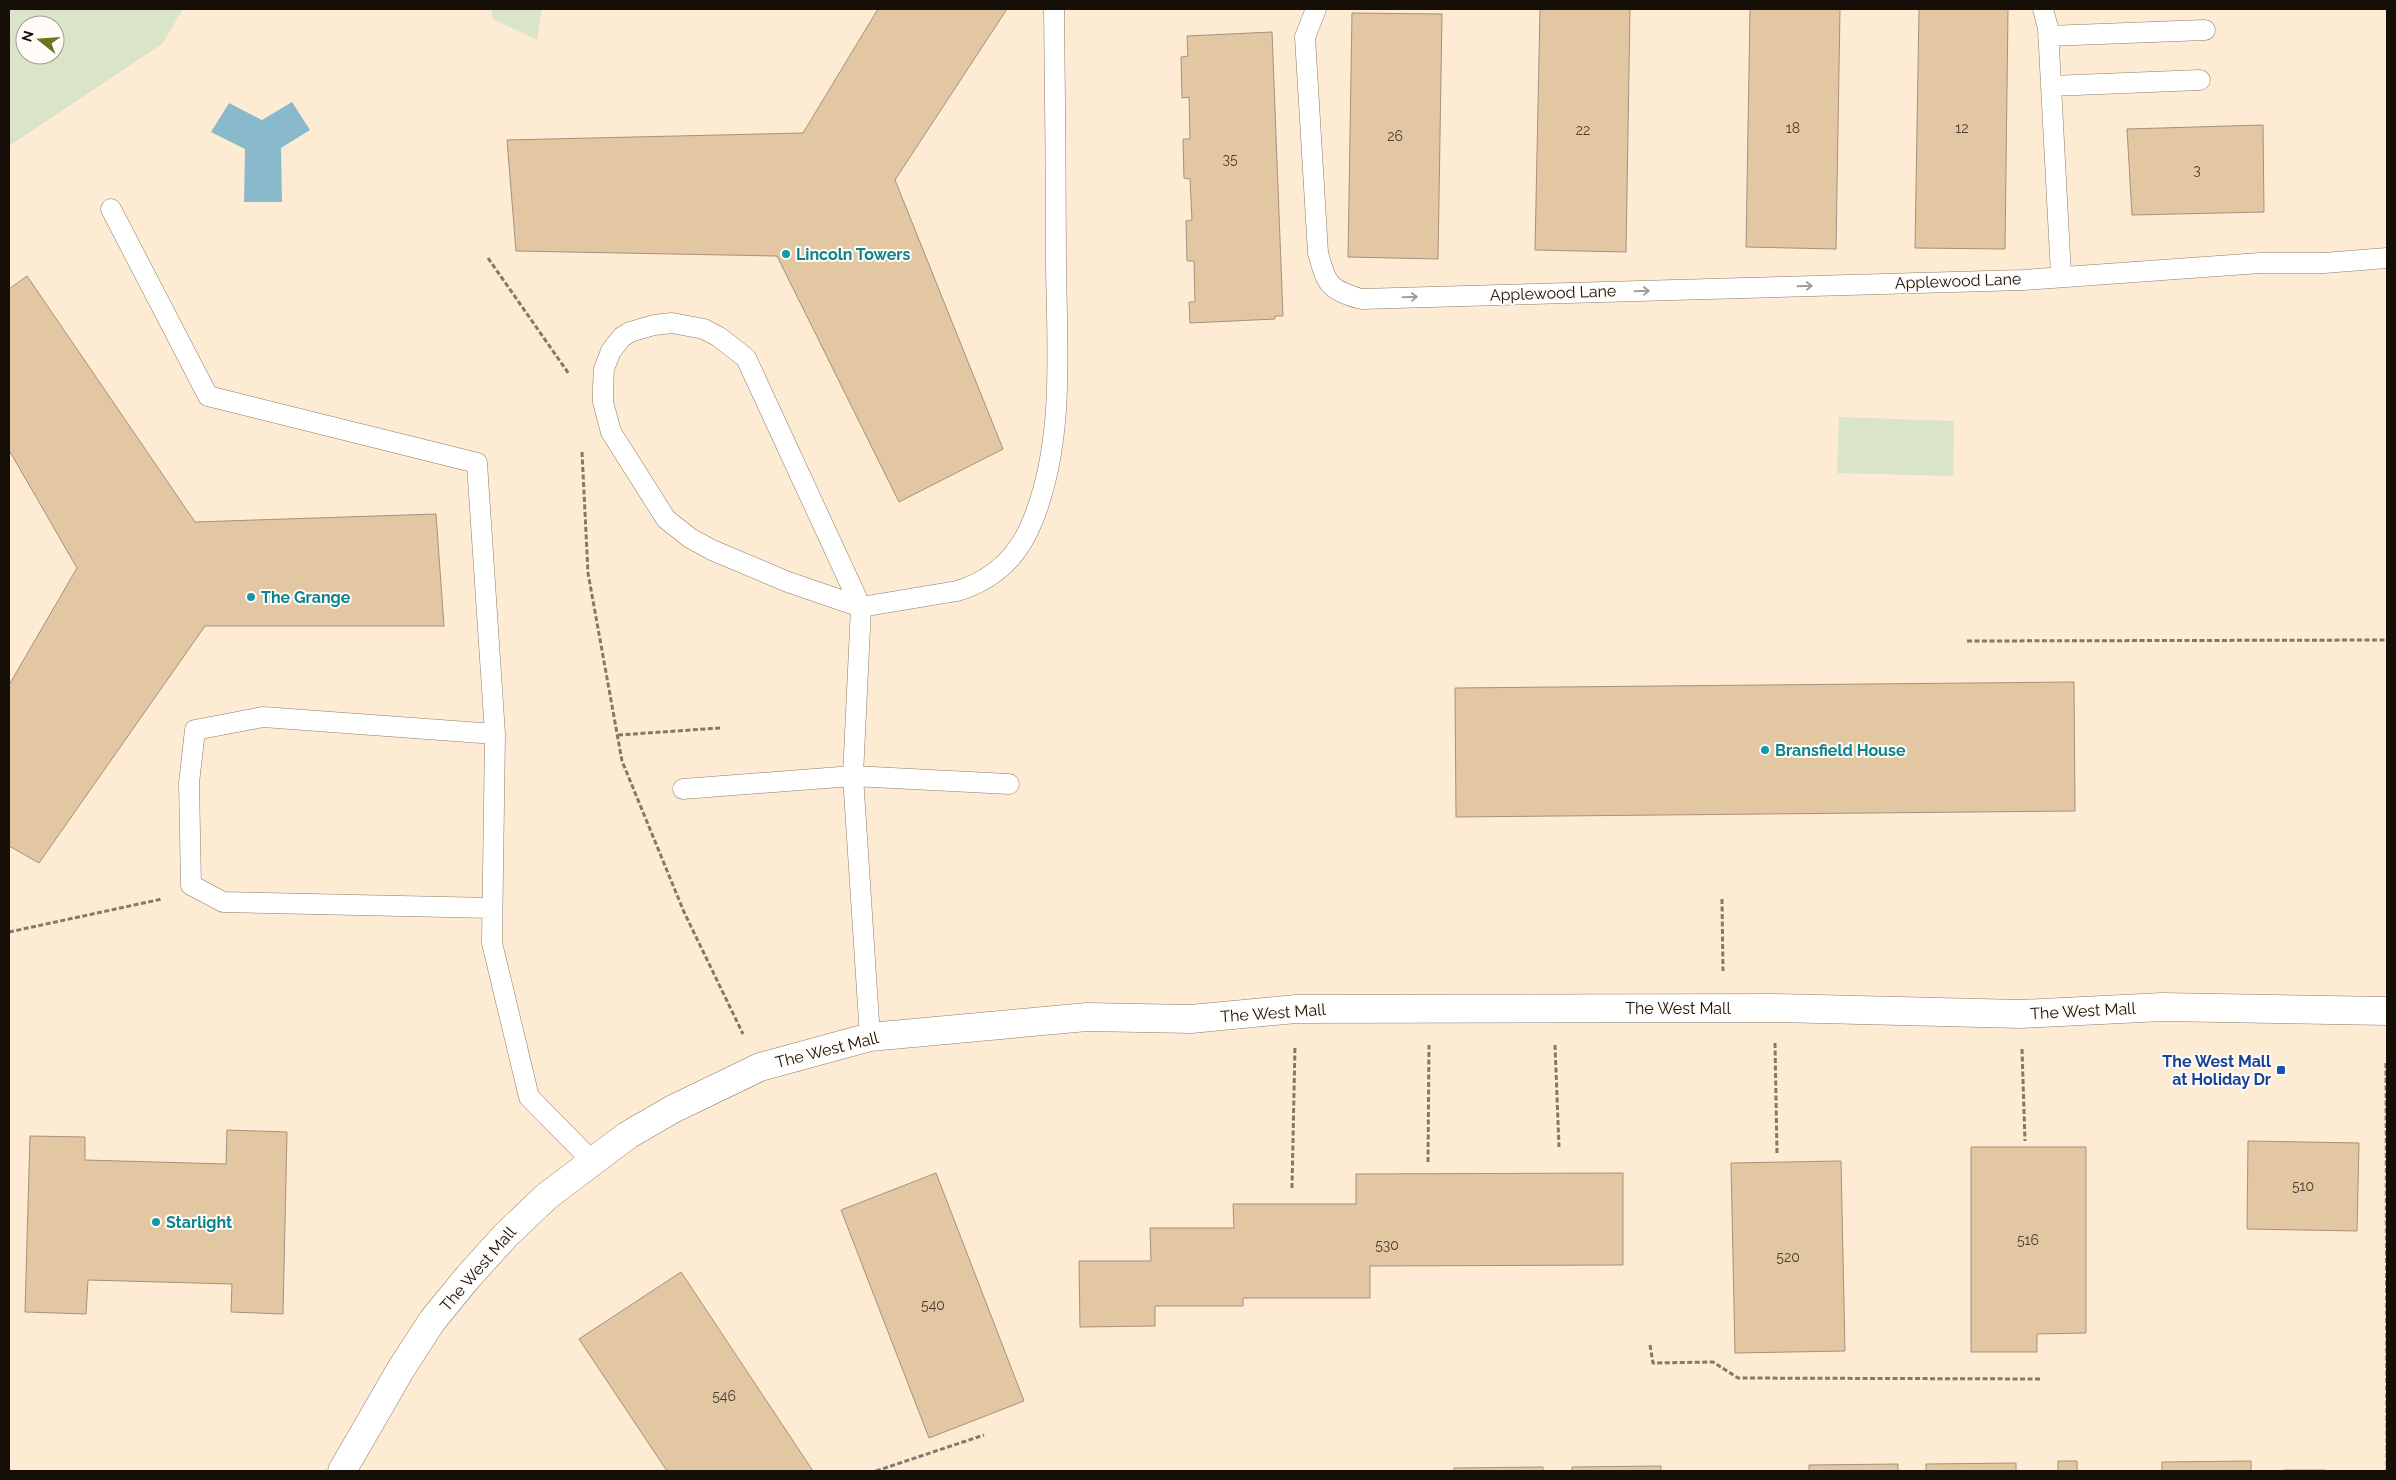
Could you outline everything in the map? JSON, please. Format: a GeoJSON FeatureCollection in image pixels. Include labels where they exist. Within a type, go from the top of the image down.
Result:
{"type":"FeatureCollection","features":[{"type":"Feature","properties":{"kind":"main road","name":"The West Mall"},"geometry":{"type":"LineString","coordinates":[[342,1471],[402,1368],[432,1321],[506,1235],[547,1196],[628,1135],[673,1109],[760,1067],[870,1037],[1086,1018],[1191,1020],[1296,1009],[1774,1008],[2021,1014],[2162,1007],[2387,1011]]}},
{"type":"Feature","properties":{"kind":"lane"},"geometry":{"type":"LineString","coordinates":[[870,1037],[853,776],[861,607],[746,358],[719,337],[689,325],[672,323],[654,325],[630,332],[622,337],[611,352],[604,369],[605,409],[611,432],[666,519],[690,538],[712,550],[788,582],[861,607],[957,591],[984,581],[999,572],[1014,556],[1033,520],[1053,447],[1058,368],[1054,9]]}},
{"type":"Feature","properties":{"kind":"lane","name":"Applewood Lane"},"geometry":{"type":"LineString","coordinates":[[1316,9],[1305,37],[1318,252],[1326,279],[1338,292],[1361,299],[2023,280],[2061,275],[2260,263],[2324,263],[2387,258]]}},
{"type":"Feature","properties":{"kind":"lane"},"geometry":{"type":"LineString","coordinates":[[2043,9],[2048,36],[2061,275]]}},
{"type":"Feature","properties":{"kind":"lane"},"geometry":{"type":"LineString","coordinates":[[2048,36],[2205,30]]}},
{"type":"Feature","properties":{"kind":"lane"},"geometry":{"type":"LineString","coordinates":[[2051,86],[2200,80]]}},
{"type":"Feature","properties":{"kind":"lane"},"geometry":{"type":"LineString","coordinates":[[112,209],[208,396],[478,463],[495,734],[492,943],[529,1097],[592,1161]]}},
{"type":"Feature","properties":{"kind":"lane"},"geometry":{"type":"LineString","coordinates":[[492,908],[223,902],[191,885],[189,783],[195,730],[263,717],[495,734]]}},
{"type":"Feature","properties":{"kind":"lane"},"geometry":{"type":"LineString","coordinates":[[684,789],[853,776],[1009,784]]}},
{"type":"Feature","properties":{"kind":"path"},"geometry":{"type":"LineString","coordinates":[[488,258],[574,381]]}},
{"type":"Feature","properties":{"kind":"path"},"geometry":{"type":"LineString","coordinates":[[582,447],[588,573],[622,761],[684,912],[760,1067]]}},
{"type":"Feature","properties":{"kind":"path"},"geometry":{"type":"LineString","coordinates":[[1967,641],[2387,640]]}},
{"type":"Feature","properties":{"kind":"path"},"geometry":{"type":"LineString","coordinates":[[618,735],[720,728]]}},
{"type":"Feature","properties":{"kind":"path"},"geometry":{"type":"LineString","coordinates":[[9,932],[171,896],[191,885]]}},
{"type":"Feature","properties":{"kind":"path"},"geometry":{"type":"LineString","coordinates":[[1722,900],[1724,1008]]}},
{"type":"Feature","properties":{"kind":"path"},"geometry":{"type":"LineString","coordinates":[[1774,1008],[1777,1153]]}},
{"type":"Feature","properties":{"kind":"path"},"geometry":{"type":"LineString","coordinates":[[1292,1188],[1296,1009]]}},
{"type":"Feature","properties":{"kind":"path"},"geometry":{"type":"LineString","coordinates":[[1428,1162],[1430,1009]]}},
{"type":"Feature","properties":{"kind":"path"},"geometry":{"type":"LineString","coordinates":[[1554,1009],[1559,1147]]}},
{"type":"Feature","properties":{"kind":"path"},"geometry":{"type":"LineString","coordinates":[[2021,1014],[2024,1141]]}},
{"type":"Feature","properties":{"kind":"path"},"geometry":{"type":"LineString","coordinates":[[2386,1063],[2387,1471]]}},
{"type":"Feature","properties":{"kind":"path"},"geometry":{"type":"LineString","coordinates":[[1650,1345],[1653,1363],[1713,1362],[1738,1378],[2042,1379]]}},
{"type":"Feature","properties":{"kind":"path"},"geometry":{"type":"LineString","coordinates":[[876,1471],[984,1436]]}},
{"type":"Feature","properties":{"kind":"green space"},"geometry":{"type":"Polygon","coordinates":[[[9,9],[183,9],[163,43],[9,146],[9,9]]]}},
{"type":"Feature","properties":{"kind":"green space"},"geometry":{"type":"Polygon","coordinates":[[[491,9],[542,9],[537,40],[493,19],[491,9]]]}},
{"type":"Feature","properties":{"kind":"green space"},"geometry":{"type":"Polygon","coordinates":[[[1839,417],[1954,421],[1953,476],[1837,473],[1839,417]]]}},
{"type":"Feature","properties":{"kind":"water"},"geometry":{"type":"Polygon","coordinates":[[[292,102],[310,130],[281,148],[282,202],[244,202],[245,149],[211,132],[229,103],[262,120],[292,102]]]}},
{"type":"Feature","properties":{"kind":"building","name":"Lincoln Towers"},"geometry":{"type":"Polygon","coordinates":[[[878,9],[1007,9],[895,180],[1003,449],[899,502],[777,256],[516,251],[507,140],[803,133],[878,9]]]}},
{"type":"Feature","properties":{"kind":"building"},"geometry":{"type":"Polygon","coordinates":[[[1540,9],[1630,9],[1626,252],[1535,250],[1540,9]]]}},
{"type":"Feature","properties":{"kind":"building"},"geometry":{"type":"Polygon","coordinates":[[[1750,9],[1840,9],[1836,249],[1746,247],[1750,9]]]}},
{"type":"Feature","properties":{"kind":"building"},"geometry":{"type":"Polygon","coordinates":[[[1919,9],[2008,9],[2005,249],[1915,248],[1919,9]]]}},
{"type":"Feature","properties":{"kind":"building"},"geometry":{"type":"Polygon","coordinates":[[[1352,13],[1442,14],[1438,259],[1348,257],[1352,13]]]}},
{"type":"Feature","properties":{"kind":"building"},"geometry":{"type":"Polygon","coordinates":[[[1272,32],[1283,316],[1275,316],[1275,319],[1190,323],[1189,302],[1195,302],[1194,261],[1187,261],[1186,221],[1192,220],[1190,179],[1184,178],[1183,139],[1190,139],[1189,97],[1182,98],[1181,57],[1188,56],[1187,36],[1272,32]]]}},
{"type":"Feature","properties":{"kind":"building"},"geometry":{"type":"Polygon","coordinates":[[[2263,125],[2264,212],[2132,215],[2127,129],[2263,125]]]}},
{"type":"Feature","properties":{"kind":"building","name":"The Grange"},"geometry":{"type":"Polygon","coordinates":[[[27,276],[195,522],[436,514],[444,626],[205,626],[39,863],[9,846],[9,685],[77,568],[9,450],[9,289],[27,276]]]}},
{"type":"Feature","properties":{"kind":"building","name":"Bransfield House"},"geometry":{"type":"Polygon","coordinates":[[[2074,682],[2075,811],[1456,817],[1455,688],[2074,682]]]}},
{"type":"Feature","properties":{"kind":"building","name":"Starlight"},"geometry":{"type":"Polygon","coordinates":[[[227,1130],[287,1132],[283,1314],[231,1312],[232,1284],[88,1280],[86,1314],[25,1312],[30,1136],[85,1137],[85,1160],[226,1164],[227,1130]]]}},
{"type":"Feature","properties":{"kind":"building"},"geometry":{"type":"Polygon","coordinates":[[[2248,1141],[2359,1143],[2357,1231],[2247,1229],[2248,1141]]]}},
{"type":"Feature","properties":{"kind":"building"},"geometry":{"type":"Polygon","coordinates":[[[1971,1147],[2086,1147],[2086,1333],[2037,1334],[2037,1352],[1971,1352],[1971,1147]]]}},
{"type":"Feature","properties":{"kind":"building"},"geometry":{"type":"Polygon","coordinates":[[[1841,1161],[1845,1351],[1735,1353],[1731,1163],[1841,1161]]]}},
{"type":"Feature","properties":{"kind":"building"},"geometry":{"type":"Polygon","coordinates":[[[936,1173],[1024,1401],[929,1438],[841,1210],[936,1173]]]}},
{"type":"Feature","properties":{"kind":"building"},"geometry":{"type":"Polygon","coordinates":[[[1623,1173],[1623,1265],[1370,1266],[1370,1298],[1243,1298],[1243,1306],[1155,1306],[1155,1326],[1080,1327],[1079,1261],[1151,1261],[1150,1228],[1234,1228],[1233,1204],[1356,1204],[1356,1174],[1623,1173]]]}},
{"type":"Feature","properties":{"kind":"building"},"geometry":{"type":"Polygon","coordinates":[[[681,1272],[813,1471],[667,1471],[579,1339],[681,1272]]]}},
{"type":"Feature","properties":{"kind":"building"},"geometry":{"type":"Polygon","coordinates":[[[2058,1461],[2077,1461],[2077,1471],[2058,1471],[2058,1461]]]}},
{"type":"Feature","properties":{"kind":"building"},"geometry":{"type":"Polygon","coordinates":[[[2251,1461],[2251,1471],[2162,1471],[2162,1462],[2251,1461]]]}},
{"type":"Feature","properties":{"kind":"building"},"geometry":{"type":"Polygon","coordinates":[[[2016,1463],[2016,1471],[1926,1471],[1926,1464],[2016,1463]]]}},
{"type":"Feature","properties":{"kind":"building"},"geometry":{"type":"Polygon","coordinates":[[[1898,1464],[1898,1471],[1809,1471],[1809,1465],[1898,1464]]]}},
{"type":"Feature","properties":{"kind":"building"},"geometry":{"type":"Polygon","coordinates":[[[1661,1466],[1661,1471],[1572,1471],[1572,1467],[1661,1466]]]}},
{"type":"Feature","properties":{"kind":"building"},"geometry":{"type":"Polygon","coordinates":[[[1543,1467],[1543,1471],[1454,1471],[1454,1468],[1543,1467]]]}},
{"type":"Feature","properties":{"kind":"building"},"geometry":{"type":"Polygon","coordinates":[[[2325,1470],[2325,1471],[2284,1471],[2325,1470]]]}},
{"type":"Feature","properties":{"kind":"place","name":"Lincoln Towers"},"geometry":{"type":"Point","coordinates":[786,254]}},
{"type":"Feature","properties":{"kind":"place","name":"The Grange"},"geometry":{"type":"Point","coordinates":[251,597]}},
{"type":"Feature","properties":{"kind":"place","name":"Bransfield House"},"geometry":{"type":"Point","coordinates":[1765,750]}},
{"type":"Feature","properties":{"kind":"place","name":"The West Mall at Holiday Dr"},"geometry":{"type":"Point","coordinates":[2281,1070]}},
{"type":"Feature","properties":{"kind":"place","name":"Starlight"},"geometry":{"type":"Point","coordinates":[156,1222]}}]}
